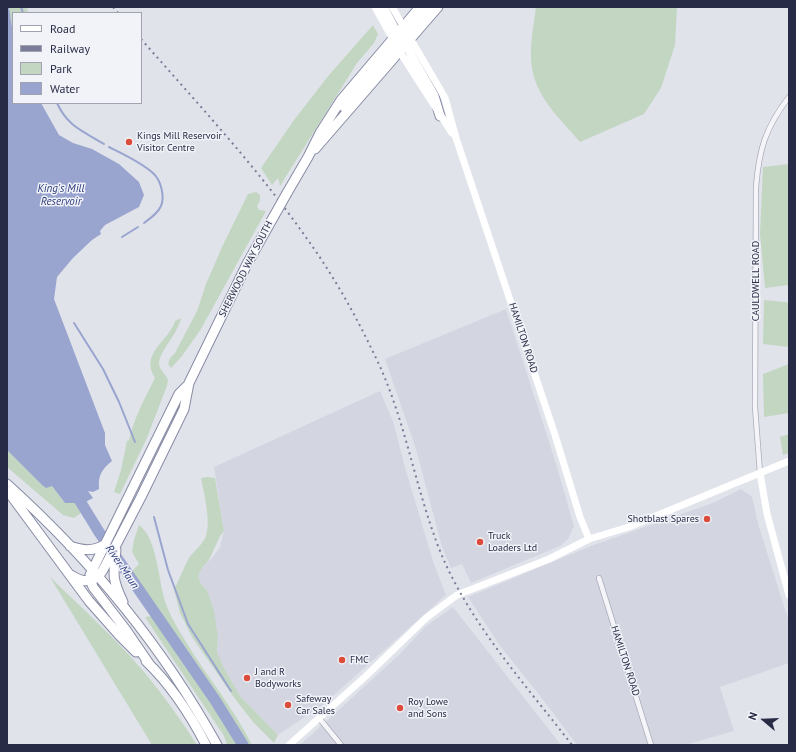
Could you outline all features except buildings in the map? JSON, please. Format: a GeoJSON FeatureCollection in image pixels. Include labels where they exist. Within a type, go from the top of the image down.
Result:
{"type":"FeatureCollection","features":[{"type":"Feature","properties":{"kind":"highway"},"geometry":{"type":"LineString","coordinates":[[383,7],[434,96],[440,116]]}},
{"type":"Feature","properties":{"kind":"highway","name":"SHERWOOD WAY SOUTH"},"geometry":{"type":"LineString","coordinates":[[308,157],[402,38],[420,7]]}},
{"type":"Feature","properties":{"kind":"highway"},"geometry":{"type":"LineString","coordinates":[[402,38],[430,7]]}},
{"type":"Feature","properties":{"kind":"highway","name":"SHERWOOD WAY SOUTH"},"geometry":{"type":"LineString","coordinates":[[111,564],[118,543],[184,409],[189,383],[247,264],[308,157],[320,133],[332,123],[402,38],[438,7]]}},
{"type":"Feature","properties":{"kind":"highway","name":"SHERWOOD WAY SOUTH"},"geometry":{"type":"LineString","coordinates":[[92,570],[179,394],[189,383]]}},
{"type":"Feature","properties":{"kind":"highway"},"geometry":{"type":"LineString","coordinates":[[7,484],[70,546],[92,570],[90,575],[126,610],[140,626],[206,725],[217,745]]}},
{"type":"Feature","properties":{"kind":"highway"},"geometry":{"type":"LineString","coordinates":[[7,490],[89,601],[120,636],[150,664]]}},
{"type":"Feature","properties":{"kind":"highway"},"geometry":{"type":"LineString","coordinates":[[70,546],[87,550],[102,548]]}},
{"type":"Feature","properties":{"kind":"highway"},"geometry":{"type":"LineString","coordinates":[[71,575],[83,581],[94,579],[111,564],[115,582],[126,610]]}},
{"type":"Feature","properties":{"kind":"highway"},"geometry":{"type":"LineString","coordinates":[[94,579],[98,594],[150,664],[184,705],[206,745]]}},
{"type":"Feature","properties":{"kind":"main road","name":"HAMILTON ROAD"},"geometry":{"type":"LineString","coordinates":[[375,7],[402,38],[445,98],[456,138],[553,428],[580,517],[590,538]]}},
{"type":"Feature","properties":{"kind":"main road","name":"HAMILTON ROAD"},"geometry":{"type":"LineString","coordinates":[[392,7],[402,38]]}},
{"type":"Feature","properties":{"kind":"main road","name":"HAMILTON ROAD"},"geometry":{"type":"LineString","coordinates":[[440,116],[456,138]]}},
{"type":"Feature","properties":{"kind":"main road"},"geometry":{"type":"LineString","coordinates":[[289,745],[366,676],[426,618],[457,595],[549,559],[590,538],[629,527],[789,461]]}},
{"type":"Feature","properties":{"kind":"main road"},"geometry":{"type":"LineString","coordinates":[[760,473],[766,514],[789,595]]}},
{"type":"Feature","properties":{"kind":"street","name":"CAULDWELL ROAD"},"geometry":{"type":"LineString","coordinates":[[760,473],[755,400],[756,181],[758,162],[763,142],[777,113],[789,97]]}},
{"type":"Feature","properties":{"kind":"street","name":"HAMILTON ROAD"},"geometry":{"type":"LineString","coordinates":[[599,578],[651,745]]}},
{"type":"Feature","properties":{"kind":"street"},"geometry":{"type":"LineString","coordinates":[[319,718],[342,745]]}},
{"type":"Feature","properties":{"kind":"shaded area"},"geometry":{"type":"Polygon","coordinates":[[[506,309],[554,457],[574,526],[568,539],[560,546],[471,583],[462,564],[451,568],[442,547],[416,449],[385,359],[506,309]]]}},
{"type":"Feature","properties":{"kind":"shaded area"},"geometry":{"type":"Polygon","coordinates":[[[380,391],[393,421],[406,471],[434,564],[446,595],[324,704],[278,735],[240,696],[224,668],[217,652],[218,638],[207,590],[201,584],[198,576],[202,568],[220,547],[224,531],[214,467],[380,391]]]}},
{"type":"Feature","properties":{"kind":"shaded area"},"geometry":{"type":"Polygon","coordinates":[[[741,489],[752,497],[759,527],[789,622],[789,663],[720,687],[734,731],[685,745],[577,745],[500,646],[468,597],[591,546],[713,503],[741,489]]]}},
{"type":"Feature","properties":{"kind":"shaded area"},"geometry":{"type":"Polygon","coordinates":[[[453,607],[561,745],[300,745],[399,655],[426,626],[453,607]]]}},
{"type":"Feature","properties":{"kind":"green space"},"geometry":{"type":"Polygon","coordinates":[[[9,7],[27,7],[28,12],[12,12],[12,27],[9,7]]]}},
{"type":"Feature","properties":{"kind":"green space"},"geometry":{"type":"Polygon","coordinates":[[[536,7],[677,7],[675,45],[661,88],[644,114],[580,142],[543,97],[535,80],[531,62],[531,53],[536,7]]]}},
{"type":"Feature","properties":{"kind":"green space"},"geometry":{"type":"Polygon","coordinates":[[[373,25],[378,34],[374,43],[357,63],[280,186],[278,178],[272,185],[261,168],[294,120],[329,75],[373,25]]]}},
{"type":"Feature","properties":{"kind":"green space"},"geometry":{"type":"Polygon","coordinates":[[[789,164],[789,285],[765,288],[760,234],[763,167],[789,164]]]}},
{"type":"Feature","properties":{"kind":"green space"},"geometry":{"type":"Polygon","coordinates":[[[256,192],[260,195],[260,201],[257,206],[259,210],[266,211],[201,329],[182,356],[171,368],[168,364],[170,358],[175,353],[197,311],[206,284],[222,247],[248,194],[256,192]]]}},
{"type":"Feature","properties":{"kind":"green space"},"geometry":{"type":"Polygon","coordinates":[[[764,300],[789,303],[789,347],[763,344],[764,300]]]}},
{"type":"Feature","properties":{"kind":"green space"},"geometry":{"type":"Polygon","coordinates":[[[181,318],[160,358],[160,368],[168,380],[167,386],[146,440],[120,494],[114,492],[121,470],[127,441],[129,440],[137,416],[155,378],[151,369],[153,355],[172,328],[175,321],[181,318]]]}},
{"type":"Feature","properties":{"kind":"green space"},"geometry":{"type":"Polygon","coordinates":[[[789,364],[789,413],[764,417],[763,374],[789,364]]]}},
{"type":"Feature","properties":{"kind":"green space"},"geometry":{"type":"Polygon","coordinates":[[[789,434],[789,453],[783,455],[780,437],[789,434]]]}},
{"type":"Feature","properties":{"kind":"green space"},"geometry":{"type":"Polygon","coordinates":[[[7,450],[42,485],[52,486],[65,503],[77,503],[81,513],[74,518],[63,515],[7,467],[7,450]]]}},
{"type":"Feature","properties":{"kind":"green space"},"geometry":{"type":"Polygon","coordinates":[[[201,478],[215,478],[224,531],[220,536],[209,560],[202,568],[198,576],[201,584],[207,590],[214,611],[218,638],[217,652],[224,668],[240,696],[278,735],[274,743],[253,722],[235,699],[192,637],[180,613],[174,589],[189,558],[201,545],[206,536],[208,522],[201,478]]]}},
{"type":"Feature","properties":{"kind":"green space"},"geometry":{"type":"Polygon","coordinates":[[[139,525],[150,540],[154,550],[163,595],[173,619],[194,655],[229,705],[252,745],[227,745],[224,736],[145,617],[154,616],[127,579],[139,564],[132,552],[139,525]]]}},
{"type":"Feature","properties":{"kind":"green space"},"geometry":{"type":"Polygon","coordinates":[[[50,577],[134,660],[159,690],[197,745],[152,745],[50,577]]]}},
{"type":"Feature","properties":{"kind":"water","name":"King's Mill Reservoir"},"geometry":{"type":"Polygon","coordinates":[[[7,7],[9,7],[12,27],[12,104],[42,104],[59,135],[73,143],[92,149],[119,164],[139,182],[144,195],[139,207],[105,225],[100,231],[101,234],[92,240],[73,258],[57,277],[54,299],[105,433],[105,445],[112,461],[105,467],[101,474],[99,489],[93,492],[88,491],[93,498],[82,504],[65,503],[52,486],[46,488],[42,485],[7,450],[7,7]]]}},
{"type":"Feature","properties":{"kind":"waterway"},"geometry":{"type":"LineString","coordinates":[[21,7],[23,12]]}},
{"type":"Feature","properties":{"kind":"waterway"},"geometry":{"type":"LineString","coordinates":[[58,104],[61,111],[71,123],[104,144]]}},
{"type":"Feature","properties":{"kind":"waterway"},"geometry":{"type":"LineString","coordinates":[[109,147],[144,166],[154,174],[159,181],[163,198],[160,209],[144,223]]}},
{"type":"Feature","properties":{"kind":"waterway"},"geometry":{"type":"LineString","coordinates":[[122,237],[138,227]]}},
{"type":"Feature","properties":{"kind":"waterway"},"geometry":{"type":"LineString","coordinates":[[74,323],[103,369],[119,402],[135,442]]}},
{"type":"Feature","properties":{"kind":"waterway","name":"River Maun"},"geometry":{"type":"LineString","coordinates":[[75,493],[99,532],[215,700],[243,745]]}},
{"type":"Feature","properties":{"kind":"waterway"},"geometry":{"type":"LineString","coordinates":[[154,517],[168,570],[188,624],[231,691]]}},
{"type":"Feature","properties":{"kind":"railway"},"geometry":{"type":"LineString","coordinates":[[113,7],[117,12]]}},
{"type":"Feature","properties":{"kind":"railway"},"geometry":{"type":"LineString","coordinates":[[142,40],[226,135],[267,185],[315,250],[334,279],[385,378],[400,422],[434,535],[460,592],[476,619],[513,671],[572,745]]}},
{"type":"Feature","properties":{"kind":"place","name":"Kings Mill Reservoir Visitor Centre"},"geometry":{"type":"Point","coordinates":[129,142]}},
{"type":"Feature","properties":{"kind":"place","name":"Shotblast Spares"},"geometry":{"type":"Point","coordinates":[707,519]}},
{"type":"Feature","properties":{"kind":"place","name":"Truck Loaders Ltd"},"geometry":{"type":"Point","coordinates":[480,542]}},
{"type":"Feature","properties":{"kind":"place","name":"FMC"},"geometry":{"type":"Point","coordinates":[342,660]}},
{"type":"Feature","properties":{"kind":"place","name":"J and R Bodyworks"},"geometry":{"type":"Point","coordinates":[247,678]}},
{"type":"Feature","properties":{"kind":"place","name":"Safeway Car Sales"},"geometry":{"type":"Point","coordinates":[288,705]}},
{"type":"Feature","properties":{"kind":"place","name":"Roy Lowe and Sons"},"geometry":{"type":"Point","coordinates":[400,708]}}]}
